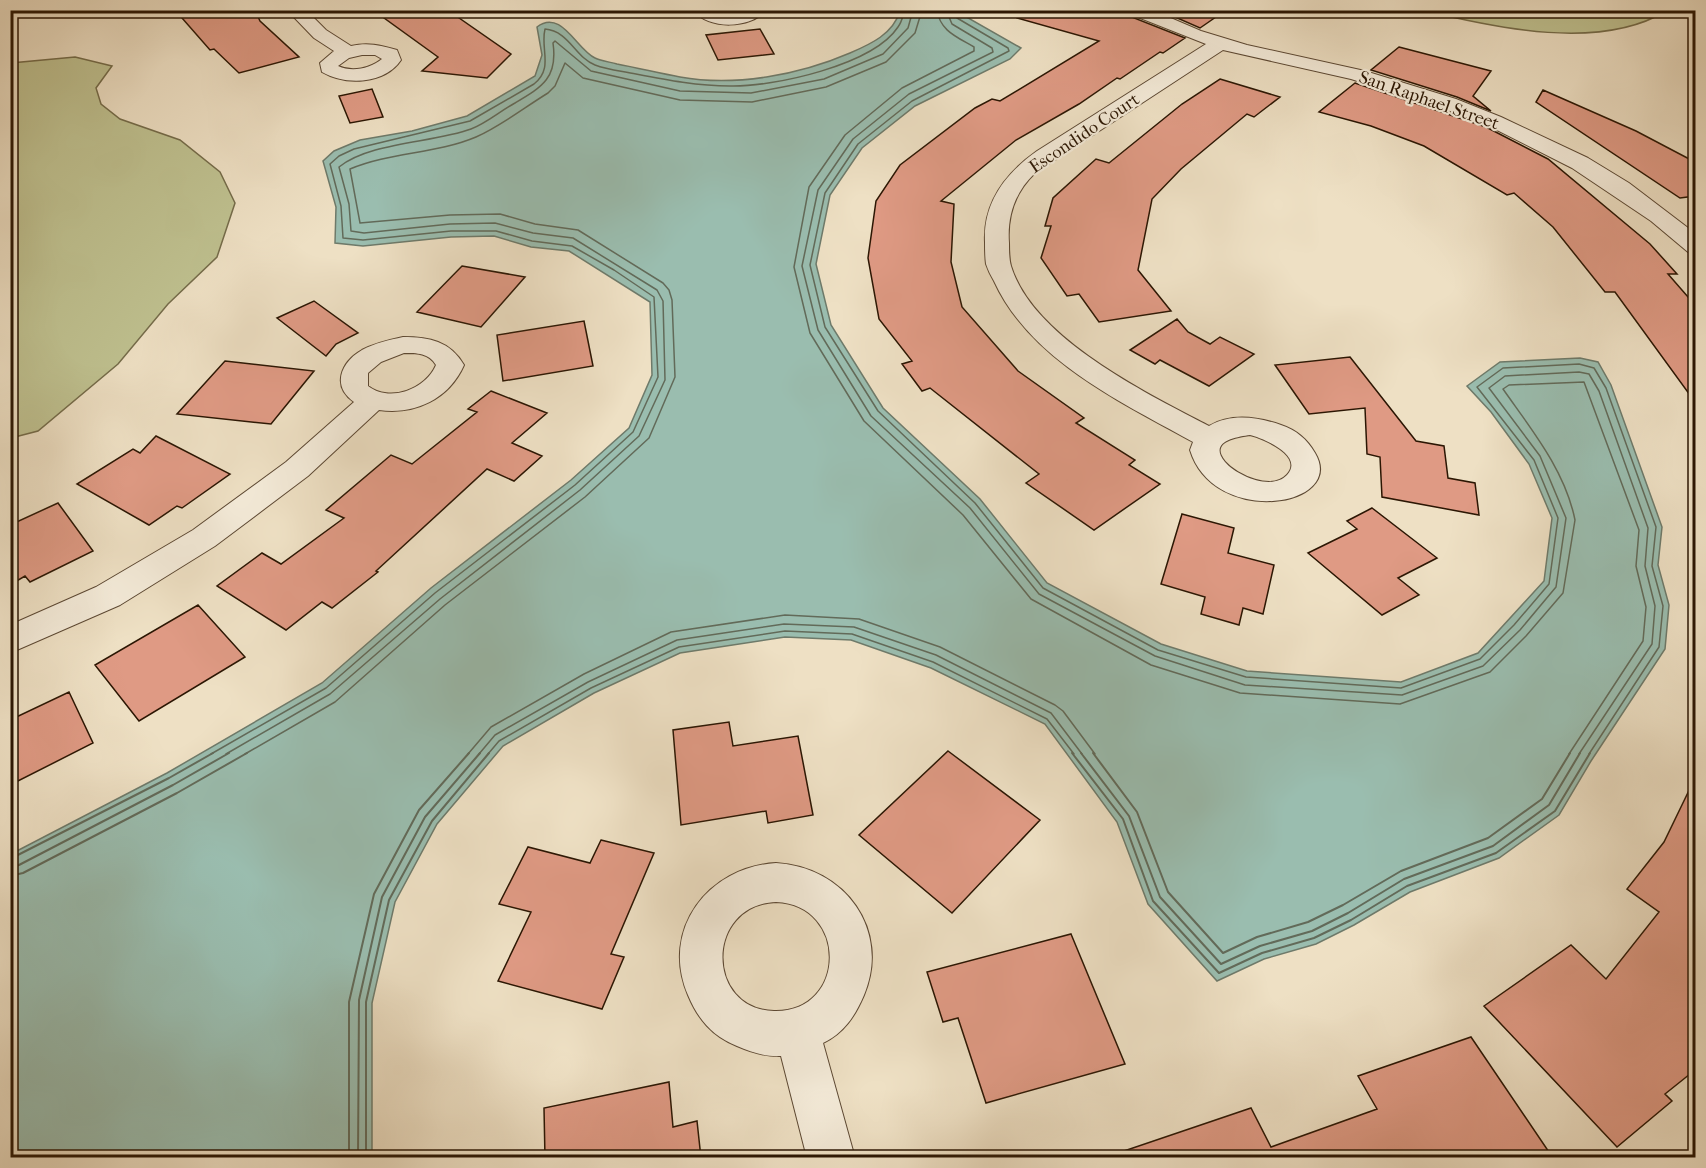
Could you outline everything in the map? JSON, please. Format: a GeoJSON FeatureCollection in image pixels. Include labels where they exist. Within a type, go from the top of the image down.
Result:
{"type":"FeatureCollection","features":[{"type":"Feature","properties":{"kind":"street"},"geometry":{"type":"LineString","coordinates":[[295,10],[320,34],[347,52]]}},
{"type":"Feature","properties":{"kind":"street"},"geometry":{"type":"LineString","coordinates":[[701,10],[707,16],[725,19],[745,17],[758,10]]}},
{"type":"Feature","properties":{"kind":"street","name":"San Raphael Street"},"geometry":{"type":"LineString","coordinates":[[1136,10],[1183,31],[1221,43],[1393,85],[1479,115],[1538,140],[1629,194],[1667,220],[1695,247]]}},
{"type":"Feature","properties":{"kind":"street","name":"Escondido Court"},"geometry":{"type":"LineString","coordinates":[[1209,438],[1125,392],[1064,351],[1036,327],[1012,295],[997,264],[995,239],[1002,201],[1019,177],[1047,155],[1221,43]]}},
{"type":"Feature","properties":{"kind":"street"},"geometry":{"type":"LineString","coordinates":[[10,640],[108,596],[204,538],[297,469],[373,400]]}},
{"type":"Feature","properties":{"kind":"street"},"geometry":{"type":"LineString","coordinates":[[797,1030],[831,1158]]}},
{"type":"Feature","properties":{"kind":"green space"},"geometry":{"type":"Polygon","coordinates":[[[1426,11],[1666,11],[1640,23],[1611,30],[1580,33],[1516,29],[1426,11]]]}},
{"type":"Feature","properties":{"kind":"green space"},"geometry":{"type":"Polygon","coordinates":[[[75,57],[112,66],[96,88],[101,104],[120,119],[180,140],[220,172],[235,203],[217,257],[168,304],[118,364],[38,431],[11,438],[11,63],[75,57]]]}},
{"type":"Feature","properties":{"kind":"water"},"geometry":{"type":"Polygon","coordinates":[[[900,11],[956,11],[1021,48],[1010,59],[915,106],[862,148],[830,195],[816,264],[831,325],[883,408],[980,499],[1047,583],[1161,644],[1247,671],[1401,682],[1478,653],[1544,581],[1552,518],[1529,464],[1491,412],[1467,386],[1500,362],[1580,358],[1598,362],[1611,385],[1662,527],[1658,565],[1669,605],[1665,649],[1591,761],[1559,815],[1499,858],[1410,892],[1316,944],[1264,959],[1217,981],[1148,904],[1117,822],[1045,724],[931,668],[851,640],[785,637],[680,653],[594,693],[503,746],[437,824],[395,902],[372,1003],[372,1157],[11,1157],[11,854],[167,773],[322,683],[431,588],[571,480],[629,428],[652,375],[650,302],[569,251],[531,247],[494,236],[451,237],[363,246],[335,243],[336,207],[323,161],[334,151],[360,140],[412,131],[467,116],[535,76],[542,55],[537,27],[546,23],[561,26],[588,54],[600,60],[680,77],[723,81],[788,73],[858,50],[887,32],[900,11]]]}},
{"type":"Feature","properties":{"kind":"building"},"geometry":{"type":"Polygon","coordinates":[[[175,10],[255,10],[260,21],[299,57],[239,73],[214,49],[210,50],[175,10]]]}},
{"type":"Feature","properties":{"kind":"building"},"geometry":{"type":"Polygon","coordinates":[[[373,10],[417,10],[426,17],[449,11],[511,54],[487,78],[422,71],[438,57],[373,10]]]}},
{"type":"Feature","properties":{"kind":"building"},"geometry":{"type":"Polygon","coordinates":[[[1018,10],[1126,10],[1129,16],[1185,38],[1016,140],[941,201],[954,204],[951,262],[962,307],[1018,371],[1084,418],[1076,423],[1135,460],[1129,465],[1160,484],[1094,530],[1026,483],[1039,474],[930,388],[922,391],[902,364],[912,361],[879,319],[868,258],[876,201],[900,165],[975,108],[992,99],[1000,101],[1099,41],[1017,18],[1018,10]]]}},
{"type":"Feature","properties":{"kind":"building"},"geometry":{"type":"Polygon","coordinates":[[[1159,10],[1226,10],[1200,28],[1159,10]]]}},
{"type":"Feature","properties":{"kind":"building"},"geometry":{"type":"Polygon","coordinates":[[[760,29],[774,54],[718,60],[706,35],[760,29]]]}},
{"type":"Feature","properties":{"kind":"building"},"geometry":{"type":"Polygon","coordinates":[[[1399,47],[1491,71],[1473,96],[1491,111],[1457,97],[1371,70],[1399,47]]]}},
{"type":"Feature","properties":{"kind":"building"},"geometry":{"type":"Polygon","coordinates":[[[1220,79],[1280,97],[1254,117],[1247,114],[1181,169],[1152,199],[1138,270],[1171,311],[1099,322],[1079,294],[1067,296],[1041,258],[1051,226],[1045,226],[1053,198],[1096,159],[1109,163],[1182,104],[1220,79]]]}},
{"type":"Feature","properties":{"kind":"building"},"geometry":{"type":"Polygon","coordinates":[[[1355,83],[1486,127],[1548,159],[1650,244],[1677,274],[1668,274],[1695,305],[1695,402],[1615,292],[1605,292],[1553,227],[1514,193],[1507,195],[1424,146],[1371,126],[1319,112],[1355,83]]]}},
{"type":"Feature","properties":{"kind":"building"},"geometry":{"type":"Polygon","coordinates":[[[372,89],[383,117],[350,123],[339,96],[372,89]]]}},
{"type":"Feature","properties":{"kind":"building"},"geometry":{"type":"Polygon","coordinates":[[[1543,90],[1636,131],[1695,162],[1695,196],[1680,198],[1536,102],[1543,90]]]}},
{"type":"Feature","properties":{"kind":"building"},"geometry":{"type":"Polygon","coordinates":[[[462,266],[525,277],[481,327],[417,312],[462,266]]]}},
{"type":"Feature","properties":{"kind":"building"},"geometry":{"type":"Polygon","coordinates":[[[314,301],[358,333],[336,344],[326,356],[277,318],[314,301]]]}},
{"type":"Feature","properties":{"kind":"building"},"geometry":{"type":"Polygon","coordinates":[[[1177,319],[1188,332],[1210,344],[1220,337],[1254,354],[1209,386],[1160,360],[1155,364],[1130,350],[1177,319]]]}},
{"type":"Feature","properties":{"kind":"building"},"geometry":{"type":"Polygon","coordinates":[[[584,321],[593,366],[503,381],[497,335],[584,321]]]}},
{"type":"Feature","properties":{"kind":"building"},"geometry":{"type":"Polygon","coordinates":[[[1350,357],[1416,441],[1444,446],[1448,478],[1475,483],[1479,515],[1382,497],[1380,457],[1367,454],[1365,408],[1309,414],[1275,365],[1350,357]]]}},
{"type":"Feature","properties":{"kind":"building"},"geometry":{"type":"Polygon","coordinates":[[[225,361],[314,371],[271,424],[177,414],[225,361]]]}},
{"type":"Feature","properties":{"kind":"building"},"geometry":{"type":"Polygon","coordinates":[[[491,391],[547,413],[512,443],[542,456],[514,481],[487,469],[376,571],[378,572],[332,608],[322,602],[286,630],[217,586],[262,553],[281,564],[344,518],[326,510],[391,455],[412,464],[477,412],[468,409],[491,391]]]}},
{"type":"Feature","properties":{"kind":"building"},"geometry":{"type":"Polygon","coordinates":[[[156,436],[230,474],[182,508],[177,506],[149,525],[77,484],[133,449],[140,453],[156,436]]]}},
{"type":"Feature","properties":{"kind":"building"},"geometry":{"type":"Polygon","coordinates":[[[58,503],[93,551],[30,582],[25,576],[10,585],[10,525],[58,503]]]}},
{"type":"Feature","properties":{"kind":"building"},"geometry":{"type":"Polygon","coordinates":[[[1372,508],[1437,558],[1398,578],[1419,595],[1382,615],[1308,553],[1357,529],[1347,521],[1372,508]]]}},
{"type":"Feature","properties":{"kind":"building"},"geometry":{"type":"Polygon","coordinates":[[[1182,514],[1234,528],[1228,553],[1274,565],[1263,614],[1243,608],[1239,625],[1201,614],[1205,597],[1161,584],[1182,514]]]}},
{"type":"Feature","properties":{"kind":"building"},"geometry":{"type":"Polygon","coordinates":[[[198,605],[245,657],[139,721],[95,665],[198,605]]]}},
{"type":"Feature","properties":{"kind":"building"},"geometry":{"type":"Polygon","coordinates":[[[69,692],[93,743],[10,785],[10,720],[69,692]]]}},
{"type":"Feature","properties":{"kind":"building"},"geometry":{"type":"Polygon","coordinates":[[[729,722],[733,746],[798,736],[813,815],[768,823],[766,811],[681,825],[673,730],[729,722]]]}},
{"type":"Feature","properties":{"kind":"building"},"geometry":{"type":"Polygon","coordinates":[[[948,751],[1040,820],[952,913],[859,835],[948,751]]]}},
{"type":"Feature","properties":{"kind":"building"},"geometry":{"type":"Polygon","coordinates":[[[1695,778],[1695,1070],[1665,1094],[1672,1101],[1617,1147],[1484,1006],[1571,945],[1606,979],[1659,912],[1627,889],[1664,842],[1695,778]]]}},
{"type":"Feature","properties":{"kind":"building"},"geometry":{"type":"Polygon","coordinates":[[[601,840],[654,853],[611,954],[624,957],[602,1009],[498,981],[531,912],[499,904],[528,847],[590,863],[601,840]]]}},
{"type":"Feature","properties":{"kind":"building"},"geometry":{"type":"Polygon","coordinates":[[[1071,934],[1125,1064],[986,1103],[958,1018],[943,1022],[927,972],[1071,934]]]}},
{"type":"Feature","properties":{"kind":"building"},"geometry":{"type":"Polygon","coordinates":[[[1471,1037],[1553,1158],[1119,1158],[1118,1153],[1251,1108],[1271,1147],[1377,1109],[1358,1076],[1471,1037]]]}},
{"type":"Feature","properties":{"kind":"building"},"geometry":{"type":"Polygon","coordinates":[[[669,1082],[673,1127],[697,1121],[701,1158],[545,1158],[544,1108],[669,1082]]]}}]}
